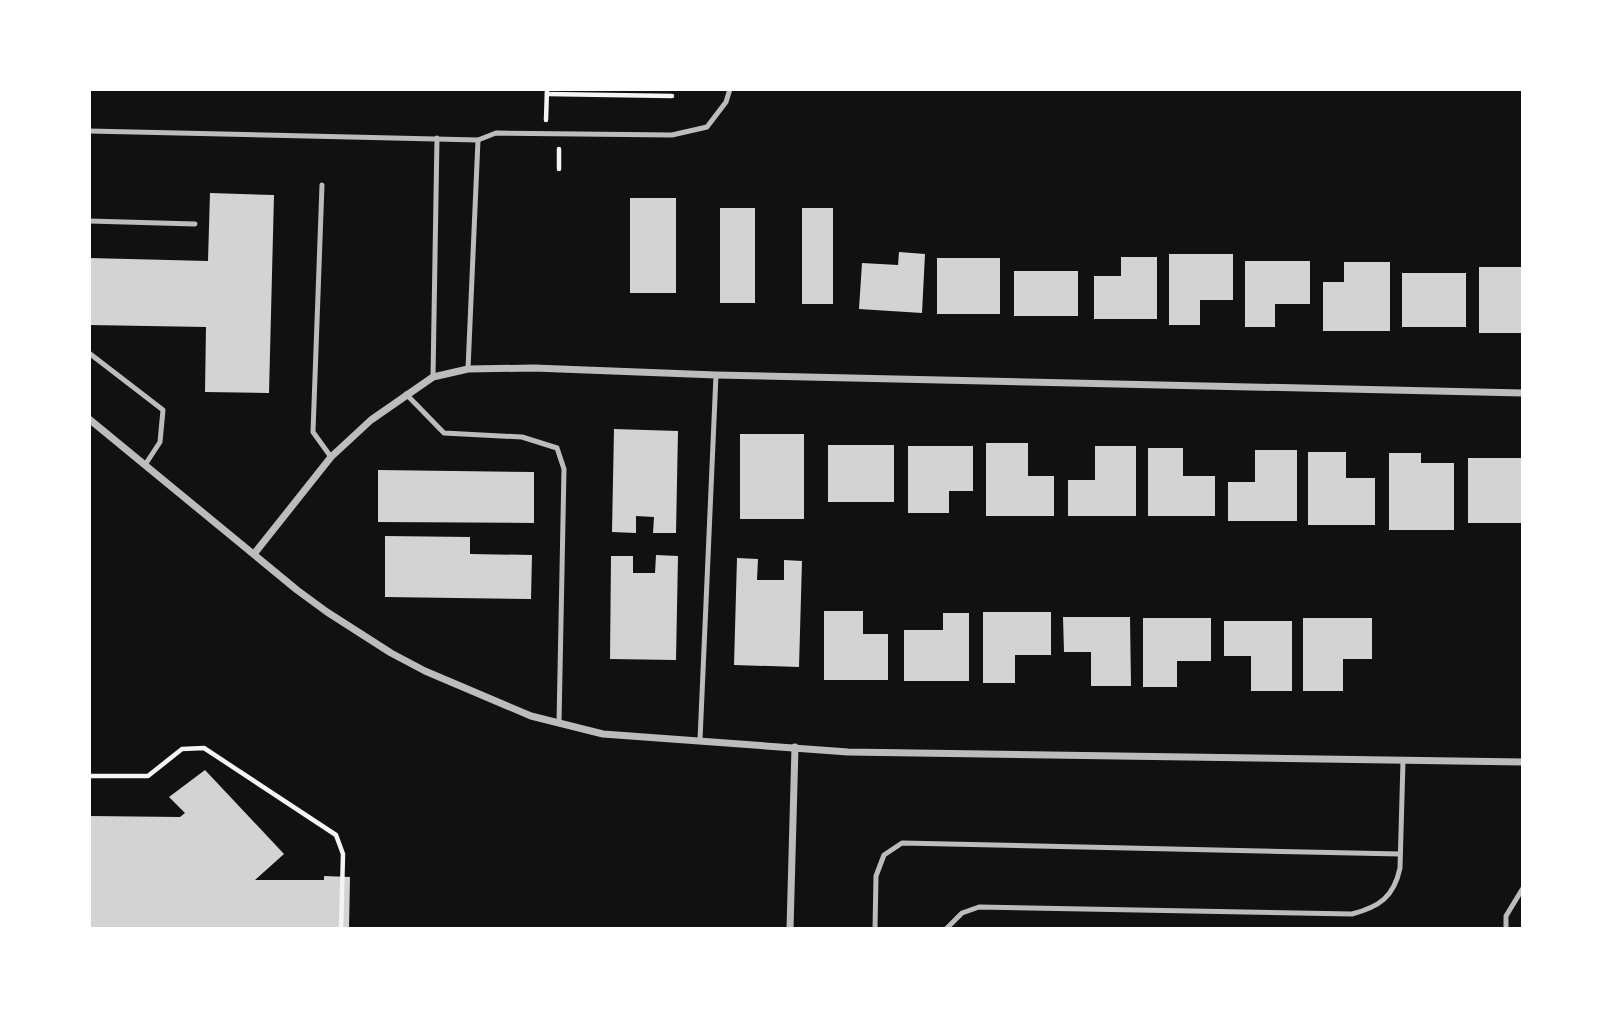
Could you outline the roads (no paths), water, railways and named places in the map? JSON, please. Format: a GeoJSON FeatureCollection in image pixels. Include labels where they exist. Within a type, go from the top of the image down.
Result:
{"type":"FeatureCollection","features":[{"type":"Feature","properties":{"kind":"street"},"geometry":{"type":"LineString","coordinates":[[254,554],[331,457],[372,420],[433,377],[468,369],[534,368],[1523,393]]}},
{"type":"Feature","properties":{"kind":"street"},"geometry":{"type":"LineString","coordinates":[[89,419],[327,612],[391,653],[425,671],[531,716],[603,734],[848,752],[1523,762]]}},
{"type":"Feature","properties":{"kind":"street"},"geometry":{"type":"LineString","coordinates":[[790,929],[795,747]]}},
{"type":"Feature","properties":{"kind":"lane"},"geometry":{"type":"LineString","coordinates":[[89,131],[478,140],[496,133],[522,132],[672,135],[707,127],[726,102],[730,89]]}},
{"type":"Feature","properties":{"kind":"lane"},"geometry":{"type":"LineString","coordinates":[[433,377],[437,138]]}},
{"type":"Feature","properties":{"kind":"lane"},"geometry":{"type":"LineString","coordinates":[[468,369],[478,140]]}},
{"type":"Feature","properties":{"kind":"lane"},"geometry":{"type":"LineString","coordinates":[[322,185],[313,432],[331,457]]}},
{"type":"Feature","properties":{"kind":"lane"},"geometry":{"type":"LineString","coordinates":[[89,221],[195,224]]}},
{"type":"Feature","properties":{"kind":"lane"},"geometry":{"type":"LineString","coordinates":[[89,353],[163,411],[160,442],[145,465]]}},
{"type":"Feature","properties":{"kind":"lane"},"geometry":{"type":"LineString","coordinates":[[701,740],[716,374]]}},
{"type":"Feature","properties":{"kind":"lane"},"geometry":{"type":"LineString","coordinates":[[406,394],[444,433],[522,437],[558,448],[564,469],[559,723]]}},
{"type":"Feature","properties":{"kind":"lane"},"geometry":{"type":"LineString","coordinates":[[946,929],[962,913],[979,906],[1352,914],[1374,908],[1397,883],[1403,761]]}},
{"type":"Feature","properties":{"kind":"lane"},"geometry":{"type":"LineString","coordinates":[[875,929],[876,876],[884,855],[902,843],[1400,854]]}},
{"type":"Feature","properties":{"kind":"lane"},"geometry":{"type":"LineString","coordinates":[[1506,929],[1506,916],[1523,888]]}}]}
